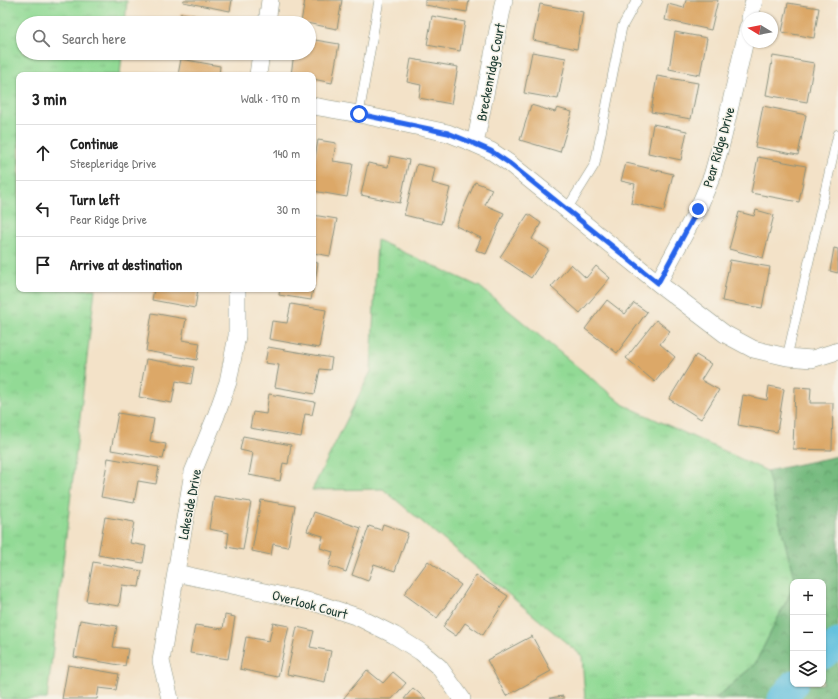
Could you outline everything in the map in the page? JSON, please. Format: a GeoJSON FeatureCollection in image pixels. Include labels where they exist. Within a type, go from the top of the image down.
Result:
{"type":"FeatureCollection","features":[{"type":"Feature","properties":{"kind":"street"},"geometry":{"type":"LineString","coordinates":[[267,16],[270,0]]}},
{"type":"Feature","properties":{"kind":"street","name":"Breckenridge Court"},"geometry":{"type":"LineString","coordinates":[[475,144],[504,0]]}},
{"type":"Feature","properties":{"kind":"street"},"geometry":{"type":"LineString","coordinates":[[751,12],[754,0]]}},
{"type":"Feature","properties":{"kind":"street","name":"Pear Ridge Drive"},"geometry":{"type":"LineString","coordinates":[[658,283],[698,209],[712,176],[723,137],[743,48]]}},
{"type":"Feature","properties":{"kind":"street"},"geometry":{"type":"LineString","coordinates":[[258,72],[260,60]]}},
{"type":"Feature","properties":{"kind":"street"},"geometry":{"type":"LineString","coordinates":[[316,107],[448,133],[491,151],[509,163],[658,283],[725,334],[753,349],[787,357],[812,359],[838,351]]}},
{"type":"Feature","properties":{"kind":"street","name":"Lakeside Drive"},"geometry":{"type":"LineString","coordinates":[[170,699],[161,661],[193,472],[228,382],[237,336],[237,292]]}},
{"type":"Feature","properties":{"kind":"street","name":"Overlook Court"},"geometry":{"type":"LineString","coordinates":[[176,573],[316,602],[358,617],[394,635],[421,652],[439,667],[462,699]]}},
{"type":"Feature","properties":{"kind":"lane"},"geometry":{"type":"LineString","coordinates":[[359,114],[379,0]]}},
{"type":"Feature","properties":{"kind":"lane"},"geometry":{"type":"LineString","coordinates":[[567,209],[595,164],[622,27],[637,0]]}},
{"type":"Feature","properties":{"kind":"lane"},"geometry":{"type":"LineString","coordinates":[[787,357],[838,134]]}},
{"type":"Feature","properties":{"kind":"green space"},"geometry":{"type":"Polygon","coordinates":[[[0,0],[127,1],[126,16],[16,16],[16,60],[121,60],[120,72],[16,72],[16,292],[95,292],[47,699],[0,699],[0,0]]]}},
{"type":"Feature","properties":{"kind":"green space"},"geometry":{"type":"Polygon","coordinates":[[[377,240],[480,287],[624,405],[767,471],[794,579],[790,579],[790,594],[755,664],[715,699],[585,699],[582,656],[383,489],[312,490],[371,371],[377,240]]]}},
{"type":"Feature","properties":{"kind":"green space"},"geometry":{"type":"Polygon","coordinates":[[[838,456],[838,699],[715,699],[755,664],[790,594],[790,687],[826,687],[826,579],[794,579],[767,471],[838,456]]]}},
{"type":"Feature","properties":{"kind":"building"},"geometry":{"type":"Polygon","coordinates":[[[184,0],[232,0],[230,11],[183,2],[184,0]]]}},
{"type":"Feature","properties":{"kind":"building"},"geometry":{"type":"Polygon","coordinates":[[[305,0],[342,0],[337,29],[316,25],[316,16],[302,16],[305,0]]]}},
{"type":"Feature","properties":{"kind":"building"},"geometry":{"type":"Polygon","coordinates":[[[425,0],[469,0],[467,12],[425,5],[425,0]]]}},
{"type":"Feature","properties":{"kind":"building"},"geometry":{"type":"Polygon","coordinates":[[[686,0],[718,0],[711,30],[665,20],[668,4],[684,8],[686,0]]]}},
{"type":"Feature","properties":{"kind":"building"},"geometry":{"type":"Polygon","coordinates":[[[788,3],[819,8],[814,38],[782,32],[788,3]]]}},
{"type":"Feature","properties":{"kind":"building"},"geometry":{"type":"Polygon","coordinates":[[[540,4],[583,12],[577,49],[533,40],[540,4]]]}},
{"type":"Feature","properties":{"kind":"building"},"geometry":{"type":"Polygon","coordinates":[[[181,13],[198,16],[180,16],[181,13]]]}},
{"type":"Feature","properties":{"kind":"building"},"geometry":{"type":"Polygon","coordinates":[[[432,16],[465,22],[460,51],[427,45],[432,16]]]}},
{"type":"Feature","properties":{"kind":"building"},"geometry":{"type":"Polygon","coordinates":[[[675,32],[707,38],[700,75],[669,69],[675,32]]]}},
{"type":"Feature","properties":{"kind":"building"},"geometry":{"type":"Polygon","coordinates":[[[316,40],[339,44],[332,83],[316,80],[316,72],[291,72],[293,60],[316,60],[316,40]]]}},
{"type":"Feature","properties":{"kind":"building"},"geometry":{"type":"Polygon","coordinates":[[[532,52],[566,58],[558,99],[524,93],[532,52]]]}},
{"type":"Feature","properties":{"kind":"building"},"geometry":{"type":"Polygon","coordinates":[[[773,56],[814,63],[807,102],[766,95],[773,56]]]}},
{"type":"Feature","properties":{"kind":"building"},"geometry":{"type":"Polygon","coordinates":[[[411,59],[458,67],[451,104],[419,98],[421,85],[407,82],[411,59]]]}},
{"type":"Feature","properties":{"kind":"building"},"geometry":{"type":"Polygon","coordinates":[[[181,60],[220,66],[219,72],[179,72],[181,60]]]}},
{"type":"Feature","properties":{"kind":"building"},"geometry":{"type":"Polygon","coordinates":[[[657,76],[698,83],[691,119],[651,112],[657,76]]]}},
{"type":"Feature","properties":{"kind":"building"},"geometry":{"type":"Polygon","coordinates":[[[531,105],[555,112],[557,108],[572,112],[560,152],[520,140],[531,105]]]}},
{"type":"Feature","properties":{"kind":"building"},"geometry":{"type":"Polygon","coordinates":[[[763,106],[806,115],[798,155],[755,147],[763,106]]]}},
{"type":"Feature","properties":{"kind":"building"},"geometry":{"type":"Polygon","coordinates":[[[653,124],[687,131],[681,160],[648,153],[653,124]]]}},
{"type":"Feature","properties":{"kind":"building"},"geometry":{"type":"Polygon","coordinates":[[[318,140],[336,143],[333,161],[353,164],[347,197],[316,192],[316,152],[318,140]]]}},
{"type":"Feature","properties":{"kind":"building"},"geometry":{"type":"Polygon","coordinates":[[[390,156],[409,160],[400,203],[361,195],[368,163],[388,167],[390,156]]]}},
{"type":"Feature","properties":{"kind":"building"},"geometry":{"type":"Polygon","coordinates":[[[758,157],[806,166],[799,202],[751,193],[758,157]]]}},
{"type":"Feature","properties":{"kind":"building"},"geometry":{"type":"Polygon","coordinates":[[[626,163],[673,174],[664,211],[631,203],[635,184],[621,181],[626,163]]]}},
{"type":"Feature","properties":{"kind":"building"},"geometry":{"type":"Polygon","coordinates":[[[417,164],[435,168],[432,183],[450,188],[441,224],[404,215],[417,164]]]}},
{"type":"Feature","properties":{"kind":"building"},"geometry":{"type":"Polygon","coordinates":[[[475,182],[492,189],[485,205],[504,213],[486,254],[476,250],[481,238],[456,226],[475,182]]]}},
{"type":"Feature","properties":{"kind":"building"},"geometry":{"type":"Polygon","coordinates":[[[756,210],[774,215],[763,258],[729,249],[739,212],[754,216],[756,210]]]}},
{"type":"Feature","properties":{"kind":"building"},"geometry":{"type":"Polygon","coordinates":[[[528,214],[541,223],[532,239],[549,250],[531,278],[500,257],[528,214]]]}},
{"type":"Feature","properties":{"kind":"building"},"geometry":{"type":"Polygon","coordinates":[[[316,216],[337,219],[330,256],[316,254],[316,216]]]}},
{"type":"Feature","properties":{"kind":"building"},"geometry":{"type":"Polygon","coordinates":[[[834,248],[838,249],[838,273],[830,271],[834,248]]]}},
{"type":"Feature","properties":{"kind":"building"},"geometry":{"type":"Polygon","coordinates":[[[730,260],[770,267],[762,308],[722,301],[730,260]]]}},
{"type":"Feature","properties":{"kind":"building"},"geometry":{"type":"Polygon","coordinates":[[[316,263],[318,263],[316,275],[316,263]]]}},
{"type":"Feature","properties":{"kind":"building"},"geometry":{"type":"Polygon","coordinates":[[[571,264],[586,278],[596,266],[610,278],[580,313],[551,287],[571,264]]]}},
{"type":"Feature","properties":{"kind":"building"},"geometry":{"type":"Polygon","coordinates":[[[153,292],[198,292],[195,308],[152,300],[153,292]]]}},
{"type":"Feature","properties":{"kind":"building"},"geometry":{"type":"Polygon","coordinates":[[[280,292],[312,292],[311,300],[279,295],[280,292]]]}},
{"type":"Feature","properties":{"kind":"building"},"geometry":{"type":"Polygon","coordinates":[[[607,300],[625,314],[634,303],[647,312],[617,353],[585,329],[607,300]]]}},
{"type":"Feature","properties":{"kind":"building"},"geometry":{"type":"Polygon","coordinates":[[[291,304],[326,310],[319,348],[269,339],[272,321],[287,323],[291,304]]]}},
{"type":"Feature","properties":{"kind":"building"},"geometry":{"type":"Polygon","coordinates":[[[152,313],[186,319],[182,340],[200,343],[197,360],[146,351],[152,313]]]}},
{"type":"Feature","properties":{"kind":"building"},"geometry":{"type":"Polygon","coordinates":[[[656,320],[670,331],[660,344],[675,357],[655,382],[626,358],[656,320]]]}},
{"type":"Feature","properties":{"kind":"building"},"geometry":{"type":"Polygon","coordinates":[[[268,347],[332,358],[330,370],[320,369],[315,394],[275,387],[279,365],[265,363],[268,347]]]}},
{"type":"Feature","properties":{"kind":"building"},"geometry":{"type":"Polygon","coordinates":[[[696,355],[711,364],[701,380],[719,390],[701,419],[669,399],[696,355]]]}},
{"type":"Feature","properties":{"kind":"building"},"geometry":{"type":"Polygon","coordinates":[[[146,359],[194,367],[191,384],[176,381],[172,403],[139,397],[146,359]]]}},
{"type":"Feature","properties":{"kind":"building"},"geometry":{"type":"Polygon","coordinates":[[[769,386],[784,389],[777,432],[738,425],[743,395],[767,400],[769,386]]]}},
{"type":"Feature","properties":{"kind":"building"},"geometry":{"type":"Polygon","coordinates":[[[795,387],[811,388],[810,403],[833,403],[832,450],[793,449],[795,387]]]}},
{"type":"Feature","properties":{"kind":"building"},"geometry":{"type":"Polygon","coordinates":[[[269,394],[315,402],[312,415],[305,414],[301,437],[250,428],[253,412],[266,414],[269,394]]]}},
{"type":"Feature","properties":{"kind":"building"},"geometry":{"type":"Polygon","coordinates":[[[118,413],[154,419],[150,441],[166,444],[163,459],[111,450],[118,413]]]}},
{"type":"Feature","properties":{"kind":"building"},"geometry":{"type":"Polygon","coordinates":[[[243,436],[291,445],[288,464],[283,463],[280,481],[249,475],[253,453],[240,450],[243,436]]]}},
{"type":"Feature","properties":{"kind":"building"},"geometry":{"type":"Polygon","coordinates":[[[108,458],[159,467],[156,484],[138,481],[134,503],[101,497],[108,458]]]}},
{"type":"Feature","properties":{"kind":"building"},"geometry":{"type":"Polygon","coordinates":[[[214,496],[251,502],[243,550],[227,547],[229,533],[209,529],[214,496]]]}},
{"type":"Feature","properties":{"kind":"building"},"geometry":{"type":"Polygon","coordinates":[[[261,500],[295,506],[288,547],[273,544],[271,555],[252,551],[261,500]]]}},
{"type":"Feature","properties":{"kind":"building"},"geometry":{"type":"Polygon","coordinates":[[[314,512],[361,528],[346,572],[329,566],[333,552],[320,548],[323,536],[307,531],[314,512]]]}},
{"type":"Feature","properties":{"kind":"building"},"geometry":{"type":"Polygon","coordinates":[[[105,517],[134,522],[130,543],[146,546],[143,563],[98,555],[105,517]]]}},
{"type":"Feature","properties":{"kind":"building"},"geometry":{"type":"Polygon","coordinates":[[[383,524],[408,533],[395,571],[374,564],[368,581],[352,575],[369,526],[381,530],[383,524]]]}},
{"type":"Feature","properties":{"kind":"building"},"geometry":{"type":"Polygon","coordinates":[[[428,561],[461,585],[437,618],[404,594],[428,561]]]}},
{"type":"Feature","properties":{"kind":"building"},"geometry":{"type":"Polygon","coordinates":[[[93,562],[142,571],[139,587],[122,585],[119,606],[86,601],[93,562]]]}},
{"type":"Feature","properties":{"kind":"building"},"geometry":{"type":"Polygon","coordinates":[[[476,575],[508,596],[483,635],[465,623],[456,636],[443,627],[476,575]]]}},
{"type":"Feature","properties":{"kind":"building"},"geometry":{"type":"Polygon","coordinates":[[[225,615],[235,617],[228,659],[190,653],[195,625],[223,629],[225,615]]]}},
{"type":"Feature","properties":{"kind":"building"},"geometry":{"type":"Polygon","coordinates":[[[80,620],[117,626],[113,647],[128,649],[125,666],[74,657],[80,620]]]}},
{"type":"Feature","properties":{"kind":"building"},"geometry":{"type":"Polygon","coordinates":[[[273,623],[289,626],[278,677],[240,669],[246,637],[269,641],[273,623]]]}},
{"type":"Feature","properties":{"kind":"building"},"geometry":{"type":"Polygon","coordinates":[[[297,627],[314,631],[310,647],[331,651],[325,682],[287,674],[297,627]]]}},
{"type":"Feature","properties":{"kind":"building"},"geometry":{"type":"Polygon","coordinates":[[[532,636],[551,671],[506,696],[487,660],[532,636]]]}},
{"type":"Feature","properties":{"kind":"building"},"geometry":{"type":"Polygon","coordinates":[[[68,665],[119,674],[116,690],[99,688],[97,699],[62,699],[68,665]]]}},
{"type":"Feature","properties":{"kind":"building"},"geometry":{"type":"Polygon","coordinates":[[[367,670],[383,683],[393,672],[406,683],[392,699],[343,699],[367,670]]]}},
{"type":"Feature","properties":{"kind":"building"},"geometry":{"type":"Polygon","coordinates":[[[413,688],[426,699],[404,699],[413,688]]]}},
{"type":"Feature","properties":{"kind":"building"},"geometry":{"type":"Polygon","coordinates":[[[563,696],[563,699],[550,699],[550,698],[563,696]]]}},
{"type":"Feature","properties":{"kind":"waterway"},"geometry":{"type":"LineString","coordinates":[[826,653],[838,643]]}},
{"type":"Feature","properties":{"kind":"waterway"},"geometry":{"type":"LineString","coordinates":[[782,699],[792,687]]}},
{"type":"Feature","properties":{"kind":"route"},"geometry":{"type":"LineString","coordinates":[[359,114],[448,133],[491,151],[509,163],[658,283],[698,209]]}}]}
